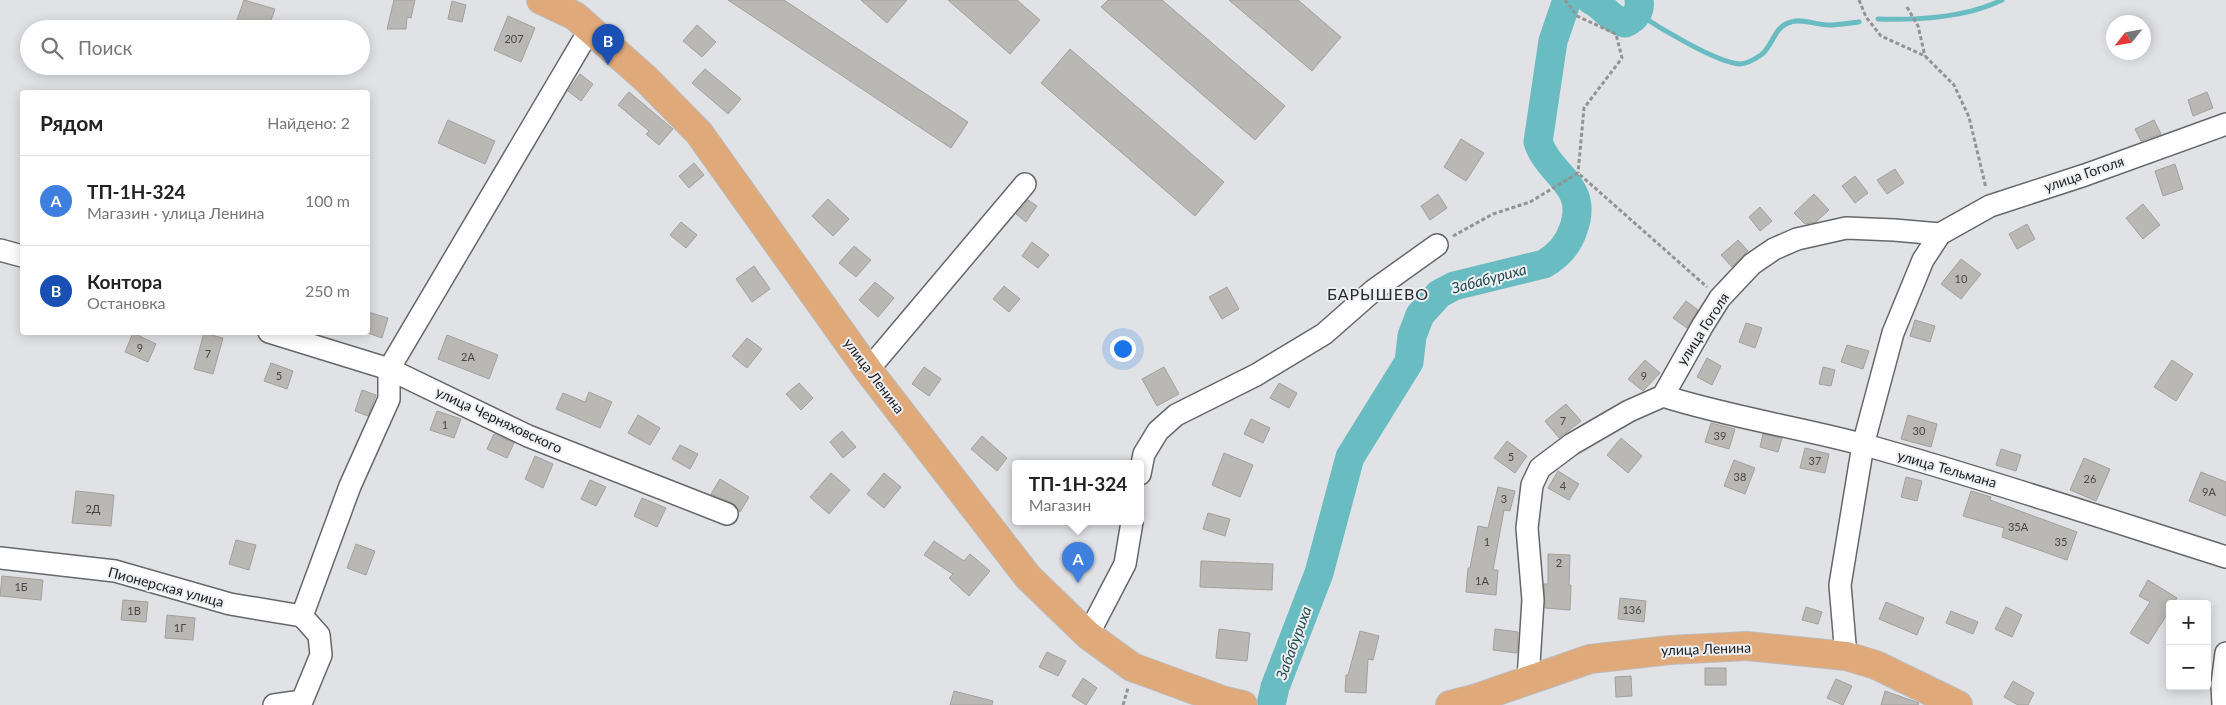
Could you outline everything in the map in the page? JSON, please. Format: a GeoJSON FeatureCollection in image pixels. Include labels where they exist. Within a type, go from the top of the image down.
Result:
{"type":"FeatureCollection","features":[{"type":"Feature","properties":{"kind":"main road","name":"улица Ленина"},"geometry":{"type":"LineString","coordinates":[[541,0],[580,15],[700,133],[868,370],[1028,576],[1088,635],[1132,667],[1242,705]]}},
{"type":"Feature","properties":{"kind":"main road","name":"улица Ленина"},"geometry":{"type":"LineString","coordinates":[[1450,705],[1477,698],[1590,659],[1670,650],[1746,646],[1846,656],[1876,665],[1944,696],[1958,705]]}},
{"type":"Feature","properties":{"kind":"street"},"geometry":{"type":"LineString","coordinates":[[274,705],[302,701],[321,655],[319,635],[302,616],[350,486],[389,399],[389,369],[580,15]]}},
{"type":"Feature","properties":{"kind":"street","name":"улица Гоголя"},"geometry":{"type":"LineString","coordinates":[[1663,396],[1702,325],[1720,298],[1752,264],[1774,249],[1797,239],[1846,228],[1940,234],[1990,206],[2226,124]]}},
{"type":"Feature","properties":{"kind":"street"},"geometry":{"type":"LineString","coordinates":[[868,370],[1024,184]]}},
{"type":"Feature","properties":{"kind":"street"},"geometry":{"type":"LineString","coordinates":[[1846,656],[1840,585],[1863,444],[1893,333],[1924,260],[1940,234]]}},
{"type":"Feature","properties":{"kind":"street"},"geometry":{"type":"LineString","coordinates":[[1143,460],[1144,454],[1158,431],[1176,415],[1256,375],[1324,334],[1374,290],[1437,245]]}},
{"type":"Feature","properties":{"kind":"street"},"geometry":{"type":"LineString","coordinates":[[0,250],[20,255]]}},
{"type":"Feature","properties":{"kind":"street","name":"улица Черняховского"},"geometry":{"type":"LineString","coordinates":[[279,335],[389,369],[528,436],[728,514]]}},
{"type":"Feature","properties":{"kind":"street"},"geometry":{"type":"LineString","coordinates":[[1528,680],[1533,600],[1527,528],[1532,485],[1540,468],[1572,444],[1629,411],[1663,396]]}},
{"type":"Feature","properties":{"kind":"street","name":"улица Тельмана"},"geometry":{"type":"LineString","coordinates":[[1663,396],[1702,408],[1863,444],[2034,495],[2226,557]]}},
{"type":"Feature","properties":{"kind":"street"},"geometry":{"type":"LineString","coordinates":[[1088,635],[1125,564],[1132,525]]}},
{"type":"Feature","properties":{"kind":"street","name":"Пионерская улица"},"geometry":{"type":"LineString","coordinates":[[0,558],[115,571],[230,604],[302,616]]}},
{"type":"Feature","properties":{"kind":"street"},"geometry":{"type":"LineString","coordinates":[[2224,705],[2222,684],[2226,653]]}},
{"type":"Feature","properties":{"kind":"path"},"geometry":{"type":"LineString","coordinates":[[1565,0],[1577,16],[1616,34],[1622,58],[1584,108],[1578,173]]}},
{"type":"Feature","properties":{"kind":"path"},"geometry":{"type":"LineString","coordinates":[[1859,0],[1866,17],[1881,36],[1925,56],[1946,75],[1964,102],[1990,206]]}},
{"type":"Feature","properties":{"kind":"path"},"geometry":{"type":"LineString","coordinates":[[1907,7],[1918,26],[1925,56]]}},
{"type":"Feature","properties":{"kind":"path"},"geometry":{"type":"LineString","coordinates":[[1437,245],[1493,214],[1530,202],[1578,173]]}},
{"type":"Feature","properties":{"kind":"path"},"geometry":{"type":"LineString","coordinates":[[1578,173],[1695,278],[1720,298]]}},
{"type":"Feature","properties":{"kind":"building"},"geometry":{"type":"Polygon","coordinates":[[[244,0],[275,9],[271,20],[237,20],[244,0]]]}},
{"type":"Feature","properties":{"kind":"building"},"geometry":{"type":"Polygon","coordinates":[[[394,0],[415,0],[411,18],[407,17],[406,29],[387,29],[394,0]]]}},
{"type":"Feature","properties":{"kind":"building"},"geometry":{"type":"Polygon","coordinates":[[[728,0],[784,0],[968,122],[951,148],[728,0]]]}},
{"type":"Feature","properties":{"kind":"building"},"geometry":{"type":"Polygon","coordinates":[[[861,0],[907,0],[887,23],[861,0]]]}},
{"type":"Feature","properties":{"kind":"building"},"geometry":{"type":"Polygon","coordinates":[[[948,0],[1017,0],[1040,20],[1010,54],[948,0]]]}},
{"type":"Feature","properties":{"kind":"building"},"geometry":{"type":"Polygon","coordinates":[[[1108,0],[1162,0],[1285,106],[1255,140],[1101,7],[1108,0]]]}},
{"type":"Feature","properties":{"kind":"building"},"geometry":{"type":"Polygon","coordinates":[[[1229,0],[1298,0],[1341,37],[1312,71],[1229,0]]]}},
{"type":"Feature","properties":{"kind":"building"},"geometry":{"type":"Polygon","coordinates":[[[452,1],[466,5],[462,22],[448,19],[452,1]]]}},
{"type":"Feature","properties":{"kind":"building"},"geometry":{"type":"Polygon","coordinates":[[[508,16],[535,28],[521,62],[494,50],[508,16]]]}},
{"type":"Feature","properties":{"kind":"building"},"geometry":{"type":"Polygon","coordinates":[[[697,25],[716,42],[702,57],[683,41],[697,25]]]}},
{"type":"Feature","properties":{"kind":"building"},"geometry":{"type":"Polygon","coordinates":[[[1070,49],[1224,182],[1195,216],[1041,83],[1070,49]]]}},
{"type":"Feature","properties":{"kind":"building"},"geometry":{"type":"Polygon","coordinates":[[[705,69],[741,99],[728,114],[692,83],[705,69]]]}},
{"type":"Feature","properties":{"kind":"building"},"geometry":{"type":"Polygon","coordinates":[[[580,74],[593,84],[581,101],[568,91],[580,74]]]}},
{"type":"Feature","properties":{"kind":"building"},"geometry":{"type":"Polygon","coordinates":[[[629,92],[673,129],[659,145],[646,134],[649,131],[618,105],[629,92]]]}},
{"type":"Feature","properties":{"kind":"building"},"geometry":{"type":"Polygon","coordinates":[[[2207,92],[2213,108],[2193,116],[2188,100],[2207,92]]]}},
{"type":"Feature","properties":{"kind":"building"},"geometry":{"type":"Polygon","coordinates":[[[448,120],[495,141],[485,164],[438,143],[448,120]]]}},
{"type":"Feature","properties":{"kind":"building"},"geometry":{"type":"Polygon","coordinates":[[[2154,120],[2161,134],[2141,141],[2135,129],[2154,120]]]}},
{"type":"Feature","properties":{"kind":"building"},"geometry":{"type":"Polygon","coordinates":[[[1461,139],[1484,153],[1466,181],[1444,167],[1461,139]]]}},
{"type":"Feature","properties":{"kind":"building"},"geometry":{"type":"Polygon","coordinates":[[[694,163],[704,175],[689,188],[679,176],[694,163]]]}},
{"type":"Feature","properties":{"kind":"building"},"geometry":{"type":"Polygon","coordinates":[[[2175,164],[2183,189],[2163,196],[2155,171],[2175,164]]]}},
{"type":"Feature","properties":{"kind":"building"},"geometry":{"type":"Polygon","coordinates":[[[1895,169],[1904,183],[1887,194],[1877,180],[1895,169]]]}},
{"type":"Feature","properties":{"kind":"building"},"geometry":{"type":"Polygon","coordinates":[[[1855,176],[1868,193],[1855,203],[1842,186],[1855,176]]]}},
{"type":"Feature","properties":{"kind":"building"},"geometry":{"type":"Polygon","coordinates":[[[1438,194],[1447,208],[1430,220],[1421,206],[1438,194]]]}},
{"type":"Feature","properties":{"kind":"building"},"geometry":{"type":"Polygon","coordinates":[[[1814,194],[1829,210],[1816,222],[1805,224],[1794,213],[1814,194]]]}},
{"type":"Feature","properties":{"kind":"building"},"geometry":{"type":"Polygon","coordinates":[[[828,199],[849,219],[833,236],[812,216],[828,199]]]}},
{"type":"Feature","properties":{"kind":"building"},"geometry":{"type":"Polygon","coordinates":[[[1028,200],[1037,206],[1026,222],[1016,214],[1028,200]]]}},
{"type":"Feature","properties":{"kind":"building"},"geometry":{"type":"Polygon","coordinates":[[[2143,204],[2160,225],[2143,239],[2126,218],[2143,204]]]}},
{"type":"Feature","properties":{"kind":"building"},"geometry":{"type":"Polygon","coordinates":[[[1760,207],[1772,221],[1760,231],[1749,217],[1760,207]]]}},
{"type":"Feature","properties":{"kind":"building"},"geometry":{"type":"Polygon","coordinates":[[[681,222],[697,235],[686,248],[670,235],[681,222]]]}},
{"type":"Feature","properties":{"kind":"building"},"geometry":{"type":"Polygon","coordinates":[[[2027,224],[2035,239],[2017,249],[2009,234],[2027,224]]]}},
{"type":"Feature","properties":{"kind":"building"},"geometry":{"type":"Polygon","coordinates":[[[1738,240],[1748,251],[1732,267],[1721,255],[1738,240]]]}},
{"type":"Feature","properties":{"kind":"building"},"geometry":{"type":"Polygon","coordinates":[[[1032,242],[1049,255],[1038,268],[1022,256],[1032,242]]]}},
{"type":"Feature","properties":{"kind":"building"},"geometry":{"type":"Polygon","coordinates":[[[854,246],[871,260],[856,277],[839,263],[854,246]]]}},
{"type":"Feature","properties":{"kind":"building"},"geometry":{"type":"Polygon","coordinates":[[[1961,259],[1981,274],[1961,299],[1941,284],[1961,259]]]}},
{"type":"Feature","properties":{"kind":"building"},"geometry":{"type":"Polygon","coordinates":[[[754,266],[770,289],[752,302],[736,279],[754,266]]]}},
{"type":"Feature","properties":{"kind":"building"},"geometry":{"type":"Polygon","coordinates":[[[875,282],[894,298],[878,317],[859,300],[875,282]]]}},
{"type":"Feature","properties":{"kind":"building"},"geometry":{"type":"Polygon","coordinates":[[[1004,286],[1020,299],[1009,312],[993,299],[1004,286]]]}},
{"type":"Feature","properties":{"kind":"building"},"geometry":{"type":"Polygon","coordinates":[[[1227,287],[1239,309],[1222,319],[1209,297],[1227,287]]]}},
{"type":"Feature","properties":{"kind":"building"},"geometry":{"type":"Polygon","coordinates":[[[1686,301],[1698,310],[1687,328],[1673,318],[1686,301]]]}},
{"type":"Feature","properties":{"kind":"building"},"geometry":{"type":"Polygon","coordinates":[[[370,313],[388,318],[382,338],[370,334],[370,313]]]}},
{"type":"Feature","properties":{"kind":"building"},"geometry":{"type":"Polygon","coordinates":[[[1915,320],[1935,326],[1930,342],[1910,336],[1915,320]]]}},
{"type":"Feature","properties":{"kind":"building"},"geometry":{"type":"Polygon","coordinates":[[[1746,323],[1762,328],[1755,348],[1739,342],[1746,323]]]}},
{"type":"Feature","properties":{"kind":"building"},"geometry":{"type":"Polygon","coordinates":[[[132,335],[137,335],[156,344],[148,362],[125,352],[132,335]]]}},
{"type":"Feature","properties":{"kind":"building"},"geometry":{"type":"Polygon","coordinates":[[[203,335],[223,338],[213,374],[194,369],[203,335]]]}},
{"type":"Feature","properties":{"kind":"building"},"geometry":{"type":"Polygon","coordinates":[[[447,335],[498,355],[489,379],[438,359],[447,335]]]}},
{"type":"Feature","properties":{"kind":"building"},"geometry":{"type":"Polygon","coordinates":[[[747,338],[762,349],[747,368],[732,356],[747,338]]]}},
{"type":"Feature","properties":{"kind":"building"},"geometry":{"type":"Polygon","coordinates":[[[1847,345],[1869,351],[1863,369],[1841,362],[1847,345]]]}},
{"type":"Feature","properties":{"kind":"building"},"geometry":{"type":"Polygon","coordinates":[[[1707,358],[1721,366],[1712,385],[1697,377],[1707,358]]]}},
{"type":"Feature","properties":{"kind":"building"},"geometry":{"type":"Polygon","coordinates":[[[1645,360],[1660,373],[1643,391],[1628,379],[1645,360]]]}},
{"type":"Feature","properties":{"kind":"building"},"geometry":{"type":"Polygon","coordinates":[[[2172,360],[2193,374],[2176,401],[2154,387],[2172,360]]]}},
{"type":"Feature","properties":{"kind":"building"},"geometry":{"type":"Polygon","coordinates":[[[271,363],[293,371],[287,389],[264,381],[271,363]]]}},
{"type":"Feature","properties":{"kind":"building"},"geometry":{"type":"Polygon","coordinates":[[[924,367],[941,379],[929,396],[912,384],[924,367]]]}},
{"type":"Feature","properties":{"kind":"building"},"geometry":{"type":"Polygon","coordinates":[[[1164,367],[1179,394],[1157,406],[1142,379],[1164,367]]]}},
{"type":"Feature","properties":{"kind":"building"},"geometry":{"type":"Polygon","coordinates":[[[1823,367],[1835,370],[1831,386],[1819,384],[1823,367]]]}},
{"type":"Feature","properties":{"kind":"building"},"geometry":{"type":"Polygon","coordinates":[[[799,383],[813,398],[801,410],[786,394],[799,383]]]}},
{"type":"Feature","properties":{"kind":"building"},"geometry":{"type":"Polygon","coordinates":[[[1279,383],[1297,393],[1289,408],[1270,398],[1279,383]]]}},
{"type":"Feature","properties":{"kind":"building"},"geometry":{"type":"Polygon","coordinates":[[[362,390],[376,395],[368,416],[355,411],[362,390]]]}},
{"type":"Feature","properties":{"kind":"building"},"geometry":{"type":"Polygon","coordinates":[[[589,392],[612,402],[600,428],[556,409],[563,393],[585,402],[589,392]]]}},
{"type":"Feature","properties":{"kind":"building"},"geometry":{"type":"Polygon","coordinates":[[[1566,404],[1581,421],[1559,438],[1545,421],[1566,404]]]}},
{"type":"Feature","properties":{"kind":"building"},"geometry":{"type":"Polygon","coordinates":[[[437,411],[461,419],[454,438],[430,430],[437,411]]]}},
{"type":"Feature","properties":{"kind":"building"},"geometry":{"type":"Polygon","coordinates":[[[638,415],[660,428],[650,445],[628,433],[638,415]]]}},
{"type":"Feature","properties":{"kind":"building"},"geometry":{"type":"Polygon","coordinates":[[[1908,415],[1937,424],[1931,447],[1901,439],[1908,415]]]}},
{"type":"Feature","properties":{"kind":"building"},"geometry":{"type":"Polygon","coordinates":[[[1251,419],[1270,428],[1263,443],[1244,434],[1251,419]]]}},
{"type":"Feature","properties":{"kind":"building"},"geometry":{"type":"Polygon","coordinates":[[[1711,423],[1735,429],[1729,449],[1705,442],[1711,423]]]}},
{"type":"Feature","properties":{"kind":"building"},"geometry":{"type":"Polygon","coordinates":[[[842,431],[856,447],[843,458],[830,442],[842,431]]]}},
{"type":"Feature","properties":{"kind":"building"},"geometry":{"type":"Polygon","coordinates":[[[494,434],[514,443],[507,458],[487,449],[494,434]]]}},
{"type":"Feature","properties":{"kind":"building"},"geometry":{"type":"Polygon","coordinates":[[[1763,434],[1782,438],[1778,452],[1760,447],[1763,434]]]}},
{"type":"Feature","properties":{"kind":"building"},"geometry":{"type":"Polygon","coordinates":[[[982,436],[1007,458],[997,471],[971,449],[982,436]]]}},
{"type":"Feature","properties":{"kind":"building"},"geometry":{"type":"Polygon","coordinates":[[[1621,438],[1642,456],[1628,473],[1607,455],[1621,438]]]}},
{"type":"Feature","properties":{"kind":"building"},"geometry":{"type":"Polygon","coordinates":[[[1507,441],[1527,456],[1515,473],[1494,458],[1507,441]]]}},
{"type":"Feature","properties":{"kind":"building"},"geometry":{"type":"Polygon","coordinates":[[[680,445],[698,454],[690,469],[672,459],[680,445]]]}},
{"type":"Feature","properties":{"kind":"building"},"geometry":{"type":"Polygon","coordinates":[[[1805,448],[1829,454],[1825,473],[1800,468],[1805,448]]]}},
{"type":"Feature","properties":{"kind":"building"},"geometry":{"type":"Polygon","coordinates":[[[2001,449],[2021,455],[2016,471],[1996,465],[2001,449]]]}},
{"type":"Feature","properties":{"kind":"building"},"geometry":{"type":"Polygon","coordinates":[[[1224,453],[1253,465],[1240,497],[1212,485],[1224,453]]]}},
{"type":"Feature","properties":{"kind":"building"},"geometry":{"type":"Polygon","coordinates":[[[535,456],[553,464],[543,488],[525,479],[535,456]]]}},
{"type":"Feature","properties":{"kind":"building"},"geometry":{"type":"Polygon","coordinates":[[[2084,458],[2110,469],[2096,501],[2070,490],[2084,458]]]}},
{"type":"Feature","properties":{"kind":"building"},"geometry":{"type":"Polygon","coordinates":[[[1734,460],[1755,468],[1745,494],[1724,486],[1734,460]]]}},
{"type":"Feature","properties":{"kind":"building"},"geometry":{"type":"Polygon","coordinates":[[[1558,471],[1579,484],[1569,500],[1548,488],[1558,471]]]}},
{"type":"Feature","properties":{"kind":"building"},"geometry":{"type":"Polygon","coordinates":[[[2201,472],[2226,482],[2226,516],[2189,501],[2201,472]]]}},
{"type":"Feature","properties":{"kind":"building"},"geometry":{"type":"Polygon","coordinates":[[[831,473],[850,490],[829,514],[810,497],[831,473]]]}},
{"type":"Feature","properties":{"kind":"building"},"geometry":{"type":"Polygon","coordinates":[[[884,473],[901,487],[884,508],[867,494],[884,473]]]}},
{"type":"Feature","properties":{"kind":"building"},"geometry":{"type":"Polygon","coordinates":[[[1906,477],[1922,481],[1917,501],[1901,497],[1906,477]]]}},
{"type":"Feature","properties":{"kind":"building"},"geometry":{"type":"Polygon","coordinates":[[[720,479],[749,497],[740,512],[732,503],[711,494],[720,479]]]}},
{"type":"Feature","properties":{"kind":"building"},"geometry":{"type":"Polygon","coordinates":[[[590,480],[606,487],[596,506],[581,499],[590,480]]]}},
{"type":"Feature","properties":{"kind":"building"},"geometry":{"type":"Polygon","coordinates":[[[1498,487],[1515,491],[1510,511],[1504,510],[1493,570],[1498,570],[1496,595],[1466,592],[1468,568],[1470,568],[1478,526],[1488,528],[1498,487]]]}},
{"type":"Feature","properties":{"kind":"building"},"geometry":{"type":"Polygon","coordinates":[[[76,491],[114,495],[111,526],[72,523],[76,491]]]}},
{"type":"Feature","properties":{"kind":"building"},"geometry":{"type":"Polygon","coordinates":[[[1971,491],[1991,497],[1990,500],[2077,532],[2067,560],[2002,537],[2004,528],[1963,516],[1971,491]]]}},
{"type":"Feature","properties":{"kind":"building"},"geometry":{"type":"Polygon","coordinates":[[[642,498],[666,508],[657,527],[634,516],[642,498]]]}},
{"type":"Feature","properties":{"kind":"building"},"geometry":{"type":"Polygon","coordinates":[[[1208,513],[1230,519],[1225,536],[1203,529],[1208,513]]]}},
{"type":"Feature","properties":{"kind":"building"},"geometry":{"type":"Polygon","coordinates":[[[236,540],[256,545],[249,570],[229,564],[236,540]]]}},
{"type":"Feature","properties":{"kind":"building"},"geometry":{"type":"Polygon","coordinates":[[[934,541],[964,561],[970,554],[990,571],[969,596],[949,578],[953,574],[924,555],[934,541]]]}},
{"type":"Feature","properties":{"kind":"building"},"geometry":{"type":"Polygon","coordinates":[[[356,544],[375,551],[366,575],[347,568],[356,544]]]}},
{"type":"Feature","properties":{"kind":"building"},"geometry":{"type":"Polygon","coordinates":[[[1548,554],[1570,555],[1570,610],[1545,608],[1544,584],[1548,584],[1548,554]]]}},
{"type":"Feature","properties":{"kind":"building"},"geometry":{"type":"Polygon","coordinates":[[[1201,561],[1273,564],[1272,590],[1200,587],[1201,561]]]}},
{"type":"Feature","properties":{"kind":"building"},"geometry":{"type":"Polygon","coordinates":[[[2,576],[43,580],[41,600],[0,596],[2,576]]]}},
{"type":"Feature","properties":{"kind":"building"},"geometry":{"type":"Polygon","coordinates":[[[2148,580],[2177,598],[2176,600],[2166,600],[2166,616],[2148,644],[2130,633],[2150,602],[2139,596],[2148,580]]]}},
{"type":"Feature","properties":{"kind":"building"},"geometry":{"type":"Polygon","coordinates":[[[1620,598],[1646,601],[1644,622],[1618,619],[1620,598]]]}},
{"type":"Feature","properties":{"kind":"building"},"geometry":{"type":"Polygon","coordinates":[[[123,600],[148,602],[146,622],[121,620],[123,600]]]}},
{"type":"Feature","properties":{"kind":"building"},"geometry":{"type":"Polygon","coordinates":[[[1886,602],[1924,618],[1917,635],[1879,619],[1886,602]]]}},
{"type":"Feature","properties":{"kind":"building"},"geometry":{"type":"Polygon","coordinates":[[[1806,607],[1822,612],[1818,624],[1802,620],[1806,607]]]}},
{"type":"Feature","properties":{"kind":"building"},"geometry":{"type":"Polygon","coordinates":[[[2006,607],[2022,615],[2012,637],[1995,629],[2006,607]]]}},
{"type":"Feature","properties":{"kind":"building"},"geometry":{"type":"Polygon","coordinates":[[[1951,611],[1978,622],[1973,634],[1946,623],[1951,611]]]}},
{"type":"Feature","properties":{"kind":"building"},"geometry":{"type":"Polygon","coordinates":[[[167,615],[195,618],[193,640],[165,638],[167,615]]]}},
{"type":"Feature","properties":{"kind":"building"},"geometry":{"type":"Polygon","coordinates":[[[1219,629],[1250,633],[1247,661],[1216,658],[1219,629]]]}},
{"type":"Feature","properties":{"kind":"building"},"geometry":{"type":"Polygon","coordinates":[[[1495,629],[1518,632],[1517,653],[1493,650],[1495,629]]]}},
{"type":"Feature","properties":{"kind":"building"},"geometry":{"type":"Polygon","coordinates":[[[1360,631],[1379,636],[1373,660],[1368,659],[1366,693],[1345,692],[1346,675],[1348,675],[1360,631]]]}},
{"type":"Feature","properties":{"kind":"building"},"geometry":{"type":"Polygon","coordinates":[[[1047,652],[1066,661],[1058,676],[1039,667],[1047,652]]]}},
{"type":"Feature","properties":{"kind":"building"},"geometry":{"type":"Polygon","coordinates":[[[1705,668],[1726,668],[1726,685],[1705,685],[1705,668]]]}},
{"type":"Feature","properties":{"kind":"building"},"geometry":{"type":"Polygon","coordinates":[[[1631,676],[1632,696],[1616,697],[1615,677],[1631,676]]]}},
{"type":"Feature","properties":{"kind":"building"},"geometry":{"type":"Polygon","coordinates":[[[1083,678],[1097,688],[1086,705],[1072,696],[1083,678]]]}},
{"type":"Feature","properties":{"kind":"building"},"geometry":{"type":"Polygon","coordinates":[[[1836,679],[1852,686],[1843,705],[1827,698],[1836,679]]]}},
{"type":"Feature","properties":{"kind":"building"},"geometry":{"type":"Polygon","coordinates":[[[2013,681],[2034,693],[2028,705],[2018,705],[2004,697],[2013,681]]]}},
{"type":"Feature","properties":{"kind":"building"},"geometry":{"type":"Polygon","coordinates":[[[954,691],[993,701],[992,705],[950,705],[954,691]]]}},
{"type":"Feature","properties":{"kind":"building"},"geometry":{"type":"Polygon","coordinates":[[[1885,691],[1919,703],[1918,705],[1881,705],[1885,691]]]}},
{"type":"Feature","properties":{"kind":"waterway","name":"Забабуриха"},"geometry":{"type":"LineString","coordinates":[[1271,705],[1275,687],[1319,573],[1350,457],[1409,362],[1412,336],[1420,315],[1439,294],[1454,286],[1544,264],[1562,250],[1571,235],[1577,215],[1573,192],[1551,164],[1538,142],[1553,41],[1567,0]]}},
{"type":"Feature","properties":{"kind":"waterway","name":"Забабуриха"},"geometry":{"type":"LineString","coordinates":[[1591,0],[1615,19],[1625,23],[1636,14],[1639,8],[1639,0]]}},
{"type":"Feature","properties":{"kind":"waterway"},"geometry":{"type":"LineString","coordinates":[[1878,19],[1942,17],[1973,11],[2002,0]]}},
{"type":"Feature","properties":{"kind":"waterway"},"geometry":{"type":"LineString","coordinates":[[1637,13],[1673,35],[1717,58],[1740,64],[1754,60],[1761,55],[1785,24],[1796,21],[1824,25],[1859,22]]}},
{"type":"Feature","properties":{"kind":"place","name":"Контора"},"geometry":{"type":"Point","coordinates":[608,65]}},
{"type":"Feature","properties":{"kind":"place","name":"ТП-1Н-324"},"geometry":{"type":"Point","coordinates":[1078,583]}},
{"type":"Feature","properties":{"kind":"district","name":"БАРЫШЕВО"},"geometry":{"type":"Point","coordinates":[1378,294]}}]}
